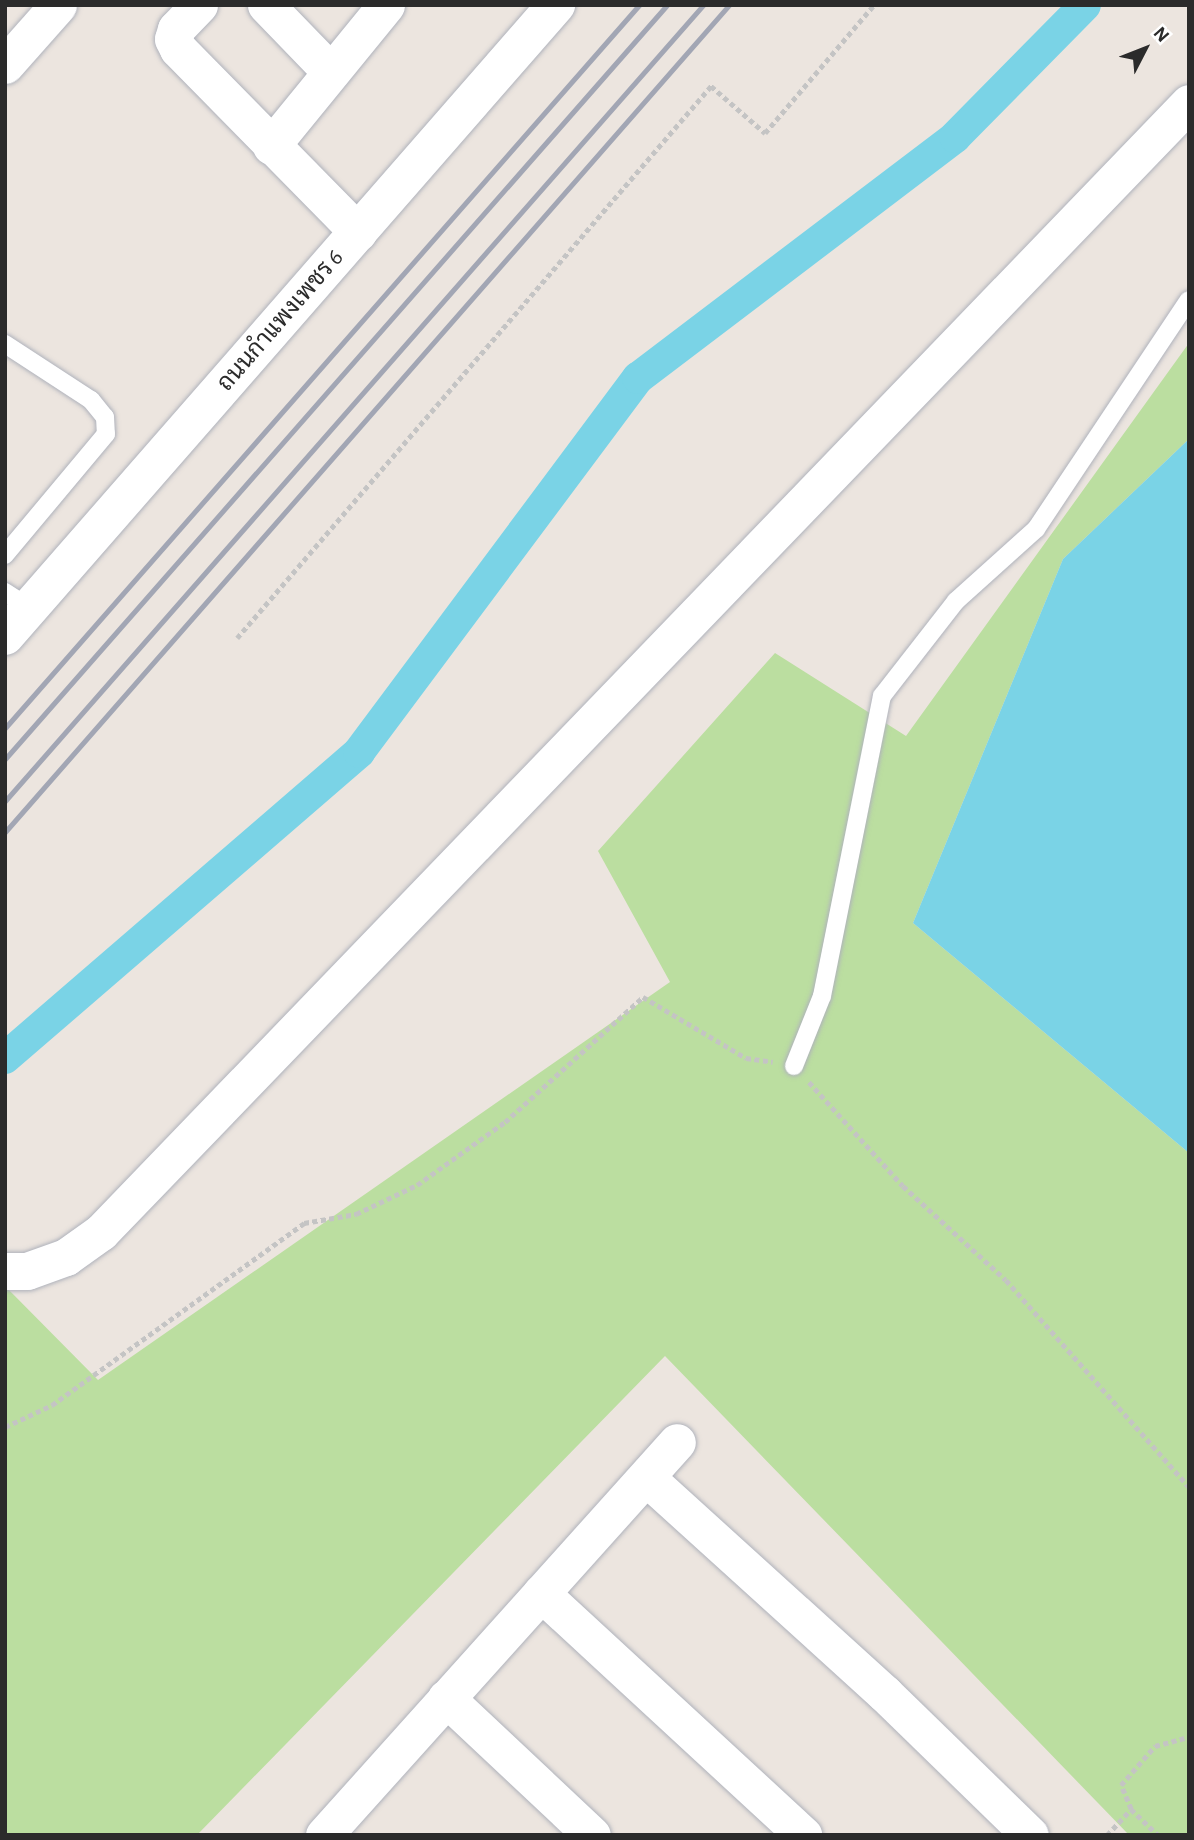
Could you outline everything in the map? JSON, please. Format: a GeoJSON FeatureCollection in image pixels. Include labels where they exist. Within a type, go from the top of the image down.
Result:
{"type":"FeatureCollection","features":[{"type":"Feature","properties":{"kind":"main road","name":"ถนนกำแพงเพชร 6"},"geometry":{"type":"LineString","coordinates":[[5,636],[18,600],[358,232],[556,5]]}},
{"type":"Feature","properties":{"kind":"street"},"geometry":{"type":"LineString","coordinates":[[5,65],[58,5]]}},
{"type":"Feature","properties":{"kind":"street"},"geometry":{"type":"LineString","coordinates":[[199,5],[176,29],[173,39],[178,49],[358,232]]}},
{"type":"Feature","properties":{"kind":"street"},"geometry":{"type":"LineString","coordinates":[[266,5],[331,72]]}},
{"type":"Feature","properties":{"kind":"street"},"geometry":{"type":"LineString","coordinates":[[271,146],[386,5]]}},
{"type":"Feature","properties":{"kind":"street"},"geometry":{"type":"LineString","coordinates":[[5,1271],[27,1271],[66,1257],[101,1232],[1189,103]]}},
{"type":"Feature","properties":{"kind":"street"},"geometry":{"type":"LineString","coordinates":[[341,1829],[446,1698],[648,1479],[677,1443]]}},
{"type":"Feature","properties":{"kind":"street"},"geometry":{"type":"LineString","coordinates":[[648,1479],[885,1694],[1030,1835]]}},
{"type":"Feature","properties":{"kind":"street"},"geometry":{"type":"LineString","coordinates":[[541,1593],[803,1835]]}},
{"type":"Feature","properties":{"kind":"street"},"geometry":{"type":"LineString","coordinates":[[446,1698],[592,1835]]}},
{"type":"Feature","properties":{"kind":"lane"},"geometry":{"type":"LineString","coordinates":[[794,1066],[822,996],[881,696],[956,601],[1036,528],[1189,299]]}},
{"type":"Feature","properties":{"kind":"lane"},"geometry":{"type":"LineString","coordinates":[[5,344],[91,400],[106,417],[106,434],[5,555]]}},
{"type":"Feature","properties":{"kind":"path"},"geometry":{"type":"LineString","coordinates":[[236,638],[711,86],[765,133],[874,5]]}},
{"type":"Feature","properties":{"kind":"path"},"geometry":{"type":"LineString","coordinates":[[5,1427],[52,1405],[304,1223],[356,1214],[417,1185],[505,1122],[643,997],[746,1058],[794,1066],[903,1186],[1006,1280],[1189,1487]]}},
{"type":"Feature","properties":{"kind":"path"},"geometry":{"type":"LineString","coordinates":[[1158,1835],[1131,1809],[1121,1785],[1155,1746],[1189,1737]]}},
{"type":"Feature","properties":{"kind":"path"},"geometry":{"type":"LineString","coordinates":[[1107,1835],[1131,1809]]}},
{"type":"Feature","properties":{"kind":"green space"},"geometry":{"type":"Polygon","coordinates":[[[1189,343],[1189,439],[1063,559],[913,923],[1189,1153],[1189,1835],[1129,1835],[665,1356],[197,1835],[5,1835],[5,1286],[98,1380],[670,982],[598,851],[775,653],[906,736],[1189,343]]]}},
{"type":"Feature","properties":{"kind":"water"},"geometry":{"type":"Polygon","coordinates":[[[1189,439],[1189,1153],[913,923],[1063,559],[1189,439]]]}},
{"type":"Feature","properties":{"kind":"waterway"},"geometry":{"type":"LineString","coordinates":[[5,1058],[359,752],[638,378],[955,137],[1085,5]]}},
{"type":"Feature","properties":{"kind":"railway"},"geometry":{"type":"LineString","coordinates":[[5,728],[639,5]]}},
{"type":"Feature","properties":{"kind":"railway"},"geometry":{"type":"LineString","coordinates":[[5,759],[667,5]]}},
{"type":"Feature","properties":{"kind":"railway"},"geometry":{"type":"LineString","coordinates":[[5,801],[703,5]]}},
{"type":"Feature","properties":{"kind":"railway"},"geometry":{"type":"LineString","coordinates":[[5,832],[729,5]]}}]}
